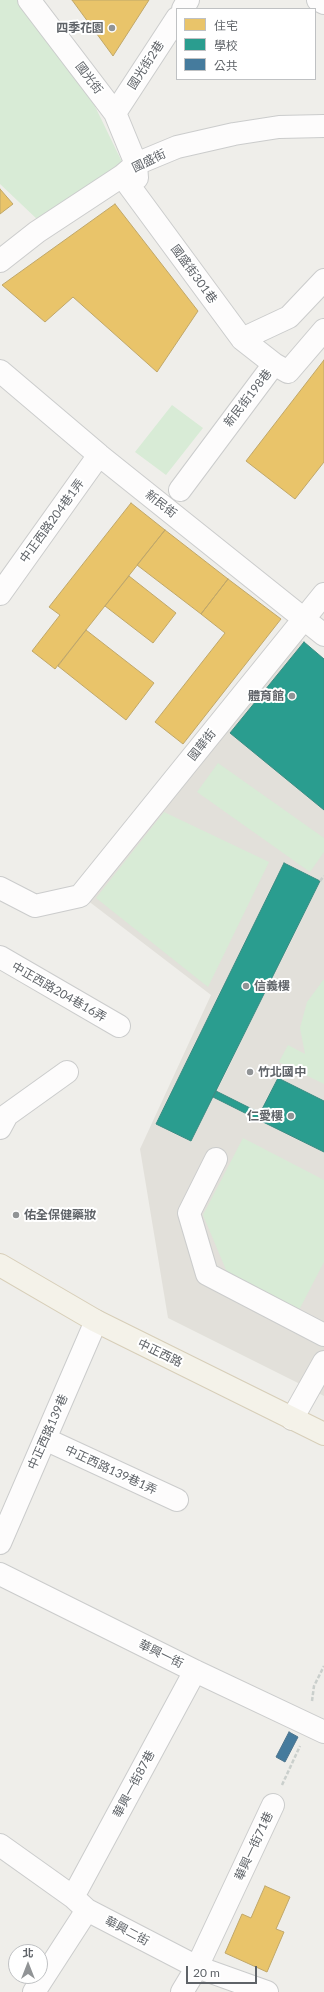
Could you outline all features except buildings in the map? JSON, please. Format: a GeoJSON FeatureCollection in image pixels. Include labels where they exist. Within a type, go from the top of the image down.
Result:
{"type":"FeatureCollection","features":[{"type":"Feature","properties":{"kind":"main road","name":"中正西路"},"geometry":{"type":"LineString","coordinates":[[0,1265],[96,1321],[324,1434]]}},
{"type":"Feature","properties":{"kind":"street","name":"國光街"},"geometry":{"type":"LineString","coordinates":[[29,0],[115,113],[129,170],[139,200]]}},
{"type":"Feature","properties":{"kind":"street"},"geometry":{"type":"LineString","coordinates":[[318,0],[324,3]]}},
{"type":"Feature","properties":{"kind":"street","name":"國光街2巷"},"geometry":{"type":"LineString","coordinates":[[115,113],[176,20]]}},
{"type":"Feature","properties":{"kind":"street","name":"國盛街"},"geometry":{"type":"LineString","coordinates":[[0,261],[37,232],[129,170],[177,147],[234,134],[279,127],[324,126]]}},
{"type":"Feature","properties":{"kind":"street","name":"國盛街301巷"},"geometry":{"type":"LineString","coordinates":[[139,200],[242,338],[274,364]]}},
{"type":"Feature","properties":{"kind":"street"},"geometry":{"type":"LineString","coordinates":[[242,338],[289,317],[324,280]]}},
{"type":"Feature","properties":{"kind":"street","name":"新民街198巷"},"geometry":{"type":"LineString","coordinates":[[180,490],[274,364],[288,372],[324,330]]}},
{"type":"Feature","properties":{"kind":"street","name":"新民街"},"geometry":{"type":"LineString","coordinates":[[0,371],[99,455],[305,618],[324,635]]}},
{"type":"Feature","properties":{"kind":"street","name":"中正西路204巷1弄"},"geometry":{"type":"LineString","coordinates":[[2,588],[99,455]]}},
{"type":"Feature","properties":{"kind":"street","name":"國華街"},"geometry":{"type":"LineString","coordinates":[[0,888],[35,906],[80,896],[324,594]]}},
{"type":"Feature","properties":{"kind":"street","name":"中正西路204巷16弄"},"geometry":{"type":"LineString","coordinates":[[0,957],[119,1026]]}},
{"type":"Feature","properties":{"kind":"street"},"geometry":{"type":"LineString","coordinates":[[0,1128],[7,1115],[67,1072]]}},
{"type":"Feature","properties":{"kind":"street"},"geometry":{"type":"LineString","coordinates":[[216,1159],[189,1213],[207,1274],[324,1335]]}},
{"type":"Feature","properties":{"kind":"street","name":"中正西路139巷"},"geometry":{"type":"LineString","coordinates":[[0,1542],[96,1321]]}},
{"type":"Feature","properties":{"kind":"street"},"geometry":{"type":"LineString","coordinates":[[292,1419],[324,1362]]}},
{"type":"Feature","properties":{"kind":"street","name":"中正西路139巷1弄"},"geometry":{"type":"LineString","coordinates":[[45,1440],[177,1500]]}},
{"type":"Feature","properties":{"kind":"street","name":"華興一街"},"geometry":{"type":"LineString","coordinates":[[0,1574],[195,1671],[317,1729]]}},
{"type":"Feature","properties":{"kind":"street","name":"華興一街87巷"},"geometry":{"type":"LineString","coordinates":[[34,1992],[80,1904],[195,1671]]}},
{"type":"Feature","properties":{"kind":"street","name":"華興一街71巷"},"geometry":{"type":"LineString","coordinates":[[182,1992],[198,1967],[273,1805]]}},
{"type":"Feature","properties":{"kind":"street","name":"華興二街"},"geometry":{"type":"LineString","coordinates":[[0,1846],[80,1904],[198,1967],[267,1992]]}},
{"type":"Feature","properties":{"kind":"path"},"geometry":{"type":"LineString","coordinates":[[320,881],[324,876]]}},
{"type":"Feature","properties":{"kind":"path","name":"華興一街71巷"},"geometry":{"type":"LineString","coordinates":[[273,1805],[317,1729],[314,1686],[324,1666]]}},
{"type":"Feature","properties":{"kind":"shaded area","name":"竹北國中"},"geometry":{"type":"Polygon","coordinates":[[[295,635],[324,659],[324,1396],[168,1318],[140,1149],[211,995],[87,900],[295,635]]]}},
{"type":"Feature","properties":{"kind":"green space"},"geometry":{"type":"Polygon","coordinates":[[[0,0],[17,0],[89,94],[123,164],[39,221],[0,184],[0,0]]]}},
{"type":"Feature","properties":{"kind":"green space"},"geometry":{"type":"Polygon","coordinates":[[[172,405],[203,428],[166,475],[135,452],[172,405]]]}},
{"type":"Feature","properties":{"kind":"green space"},"geometry":{"type":"Polygon","coordinates":[[[218,763],[324,838],[324,852],[310,872],[197,792],[218,763]]]}},
{"type":"Feature","properties":{"kind":"green space"},"geometry":{"type":"Polygon","coordinates":[[[164,812],[269,862],[208,987],[96,898],[164,812]]]}},
{"type":"Feature","properties":{"kind":"green space"},"geometry":{"type":"Polygon","coordinates":[[[324,979],[324,1084],[279,1062],[288,1045],[305,1054],[300,1028],[307,1002],[324,979]]]}},
{"type":"Feature","properties":{"kind":"green space"},"geometry":{"type":"Polygon","coordinates":[[[243,1138],[324,1180],[324,1262],[298,1312],[229,1277],[203,1215],[243,1138]]]}},
{"type":"Feature","properties":{"kind":"place","name":"四季花園"},"geometry":{"type":"Point","coordinates":[112,28]}},
{"type":"Feature","properties":{"kind":"place","name":"體育館"},"geometry":{"type":"Point","coordinates":[292,696]}},
{"type":"Feature","properties":{"kind":"place","name":"信義樓"},"geometry":{"type":"Point","coordinates":[246,986]}},
{"type":"Feature","properties":{"kind":"place","name":"竹北國中"},"geometry":{"type":"Point","coordinates":[250,1072]}},
{"type":"Feature","properties":{"kind":"place","name":"仁愛樓"},"geometry":{"type":"Point","coordinates":[291,1116]}},
{"type":"Feature","properties":{"kind":"place","name":"佑全保健藥妝"},"geometry":{"type":"Point","coordinates":[16,1215]}}]}
